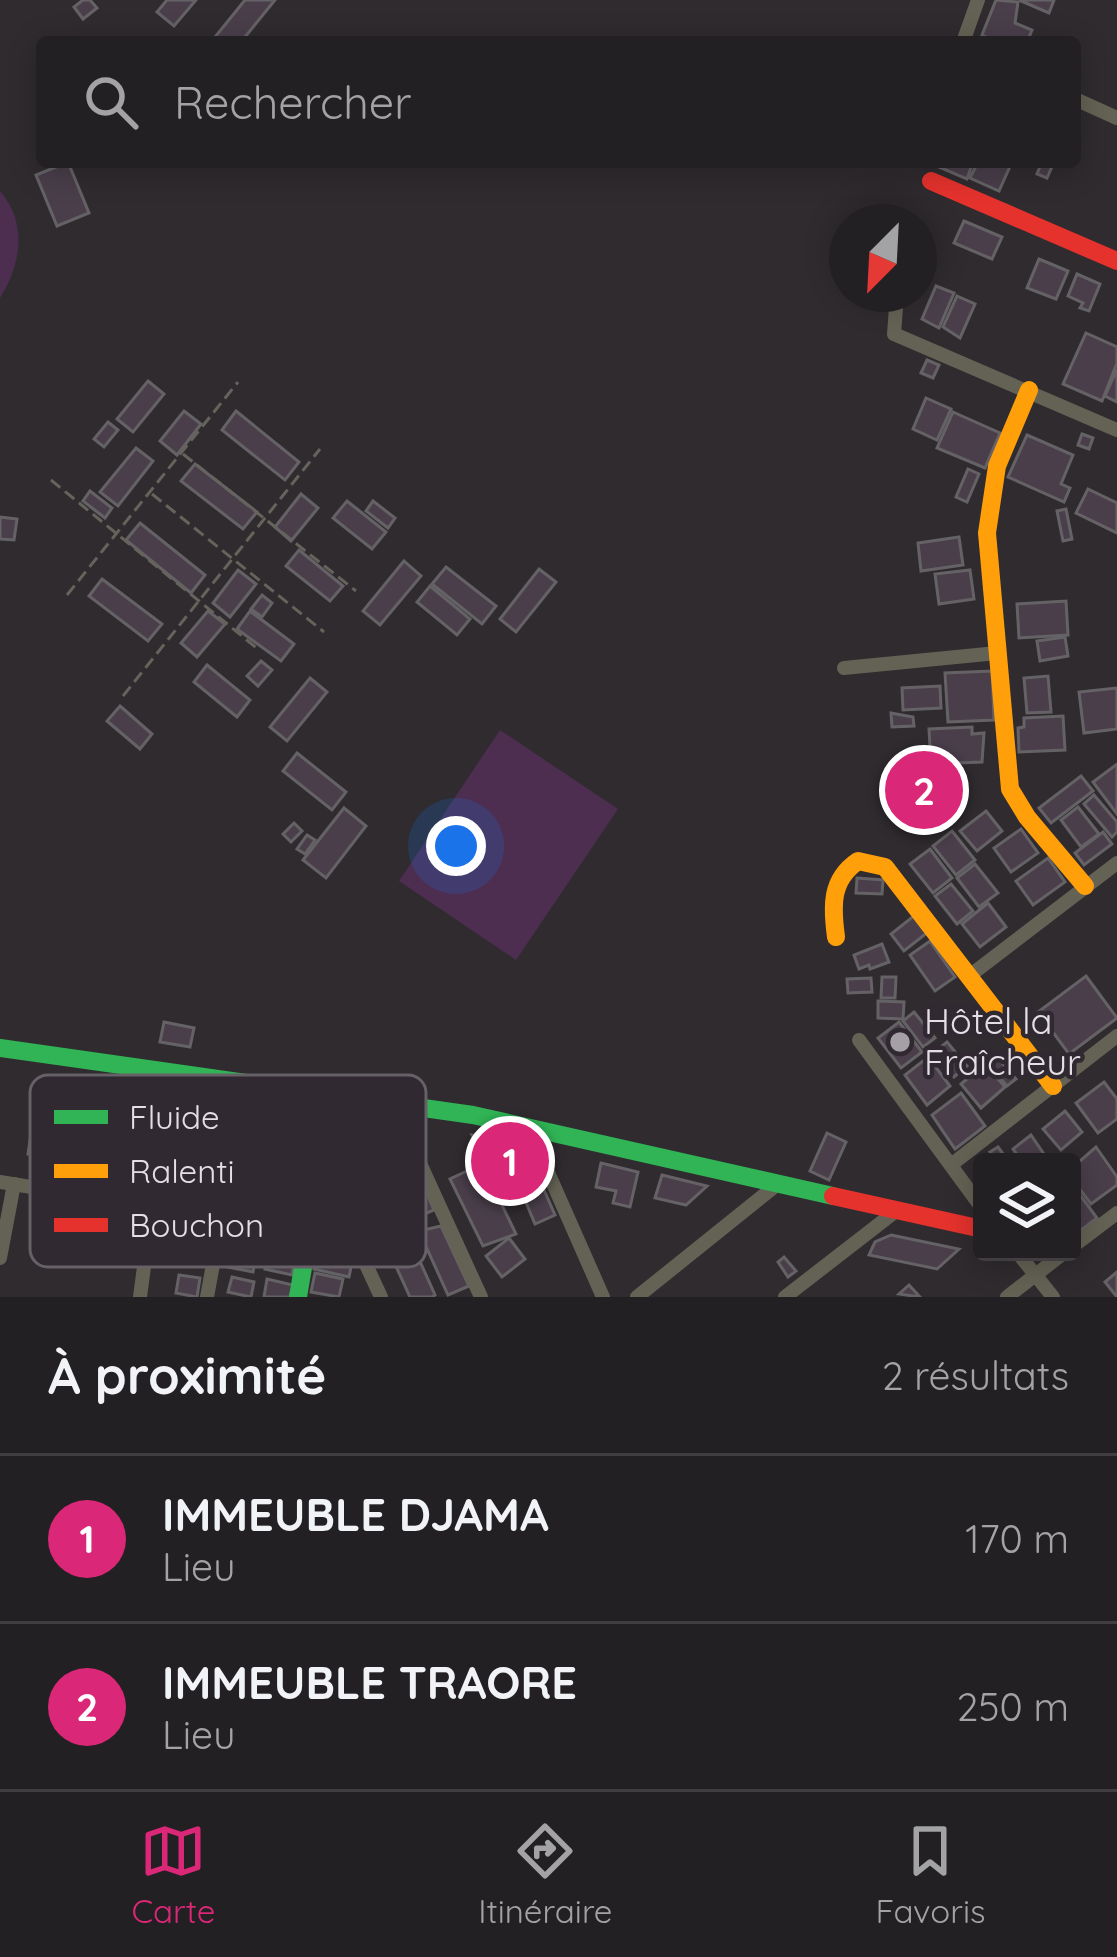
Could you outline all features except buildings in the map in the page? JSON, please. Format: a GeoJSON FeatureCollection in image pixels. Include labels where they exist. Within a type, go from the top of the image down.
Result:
{"type":"FeatureCollection","features":[{"type":"Feature","properties":{"kind":"street"},"geometry":{"type":"LineString","coordinates":[[965,36],[978,0]]}},
{"type":"Feature","properties":{"kind":"street"},"geometry":{"type":"LineString","coordinates":[[1081,102],[1117,118]]}},
{"type":"Feature","properties":{"kind":"street"},"geometry":{"type":"LineString","coordinates":[[931,181],[1117,261]]}},
{"type":"Feature","properties":{"kind":"street"},"geometry":{"type":"LineString","coordinates":[[896,312],[894,334],[1117,430]]}},
{"type":"Feature","properties":{"kind":"street"},"geometry":{"type":"LineString","coordinates":[[1029,390],[998,466],[989,511],[1010,789],[1027,817],[1085,886]]}},
{"type":"Feature","properties":{"kind":"street"},"geometry":{"type":"LineString","coordinates":[[844,668],[997,653]]}},
{"type":"Feature","properties":{"kind":"street"},"geometry":{"type":"LineString","coordinates":[[836,937],[832,907],[837,881],[858,861],[875,862],[900,882],[1053,1086]]}},
{"type":"Feature","properties":{"kind":"street"},"geometry":{"type":"LineString","coordinates":[[968,977],[1117,862]]}},
{"type":"Feature","properties":{"kind":"street"},"geometry":{"type":"LineString","coordinates":[[951,1165],[1117,1036]]}},
{"type":"Feature","properties":{"kind":"street"},"geometry":{"type":"LineString","coordinates":[[860,1040],[973,1196]]}},
{"type":"Feature","properties":{"kind":"street"},"geometry":{"type":"LineString","coordinates":[[0,1048],[199,1075]]}},
{"type":"Feature","properties":{"kind":"street"},"geometry":{"type":"LineString","coordinates":[[170,1071],[170,1075]]}},
{"type":"Feature","properties":{"kind":"street"},"geometry":{"type":"LineString","coordinates":[[426,1108],[973,1226]]}},
{"type":"Feature","properties":{"kind":"street"},"geometry":{"type":"LineString","coordinates":[[528,1127],[603,1297]]}},
{"type":"Feature","properties":{"kind":"street"},"geometry":{"type":"LineString","coordinates":[[426,1177],[480,1297]]}},
{"type":"Feature","properties":{"kind":"street"},"geometry":{"type":"LineString","coordinates":[[0,1258],[7,1183]]}},
{"type":"Feature","properties":{"kind":"street"},"geometry":{"type":"LineString","coordinates":[[637,1297],[779,1183]]}},
{"type":"Feature","properties":{"kind":"street"},"geometry":{"type":"LineString","coordinates":[[784,1297],[896,1211]]}},
{"type":"Feature","properties":{"kind":"street"},"geometry":{"type":"LineString","coordinates":[[1081,1241],[1117,1213]]}},
{"type":"Feature","properties":{"kind":"street"},"geometry":{"type":"LineString","coordinates":[[1025,1261],[1053,1297]]}},
{"type":"Feature","properties":{"kind":"street"},"geometry":{"type":"LineString","coordinates":[[1007,1297],[1054,1261]]}},
{"type":"Feature","properties":{"kind":"street"},"geometry":{"type":"LineString","coordinates":[[140,1297],[144,1267]]}},
{"type":"Feature","properties":{"kind":"street"},"geometry":{"type":"LineString","coordinates":[[207,1297],[213,1267]]}},
{"type":"Feature","properties":{"kind":"street"},"geometry":{"type":"LineString","coordinates":[[298,1297],[304,1267]]}},
{"type":"Feature","properties":{"kind":"street"},"geometry":{"type":"LineString","coordinates":[[367,1267],[382,1297]]}},
{"type":"Feature","properties":{"kind":"path"},"geometry":{"type":"LineString","coordinates":[[67,595],[238,382]]}},
{"type":"Feature","properties":{"kind":"path"},"geometry":{"type":"LineString","coordinates":[[123,696],[320,449]]}},
{"type":"Feature","properties":{"kind":"path"},"geometry":{"type":"LineString","coordinates":[[182,453],[356,591]]}},
{"type":"Feature","properties":{"kind":"path"},"geometry":{"type":"LineString","coordinates":[[51,480],[260,650]]}},
{"type":"Feature","properties":{"kind":"path"},"geometry":{"type":"LineString","coordinates":[[149,492],[324,632]]}},
{"type":"Feature","properties":{"kind":"shaded area"},"geometry":{"type":"Polygon","coordinates":[[[0,191],[15,217],[18,244],[13,272],[0,298],[0,191]]]}},
{"type":"Feature","properties":{"kind":"shaded area"},"geometry":{"type":"Polygon","coordinates":[[[500,730],[618,809],[516,960],[399,881],[500,730]]]}},
{"type":"Feature","properties":{"kind":"traffic: fast"},"geometry":{"type":"LineString","coordinates":[[0,1048],[191,1075]]}},
{"type":"Feature","properties":{"kind":"traffic: fast"},"geometry":{"type":"LineString","coordinates":[[426,1108],[833,1196]]}},
{"type":"Feature","properties":{"kind":"traffic: fast"},"geometry":{"type":"LineString","coordinates":[[298,1297],[303,1267]]}},
{"type":"Feature","properties":{"kind":"traffic: slow"},"geometry":{"type":"LineString","coordinates":[[1029,390],[997,466],[987,533],[1010,789],[1027,817],[1085,886]]}},
{"type":"Feature","properties":{"kind":"traffic: slow"},"geometry":{"type":"LineString","coordinates":[[836,937],[834,905],[842,877],[858,861],[885,867],[1053,1086]]}},
{"type":"Feature","properties":{"kind":"traffic: jam"},"geometry":{"type":"LineString","coordinates":[[931,181],[1117,261]]}},
{"type":"Feature","properties":{"kind":"traffic: jam"},"geometry":{"type":"LineString","coordinates":[[833,1196],[973,1227]]}},
{"type":"Feature","properties":{"kind":"place","name":"IMMEUBLE TRAORE"},"geometry":{"type":"Point","coordinates":[924,790]}},
{"type":"Feature","properties":{"kind":"place","name":"Hôtel la Fraîcheur"},"geometry":{"type":"Point","coordinates":[900,1042]}},
{"type":"Feature","properties":{"kind":"place","name":"IMMEUBLE DJAMA"},"geometry":{"type":"Point","coordinates":[510,1161]}}]}
